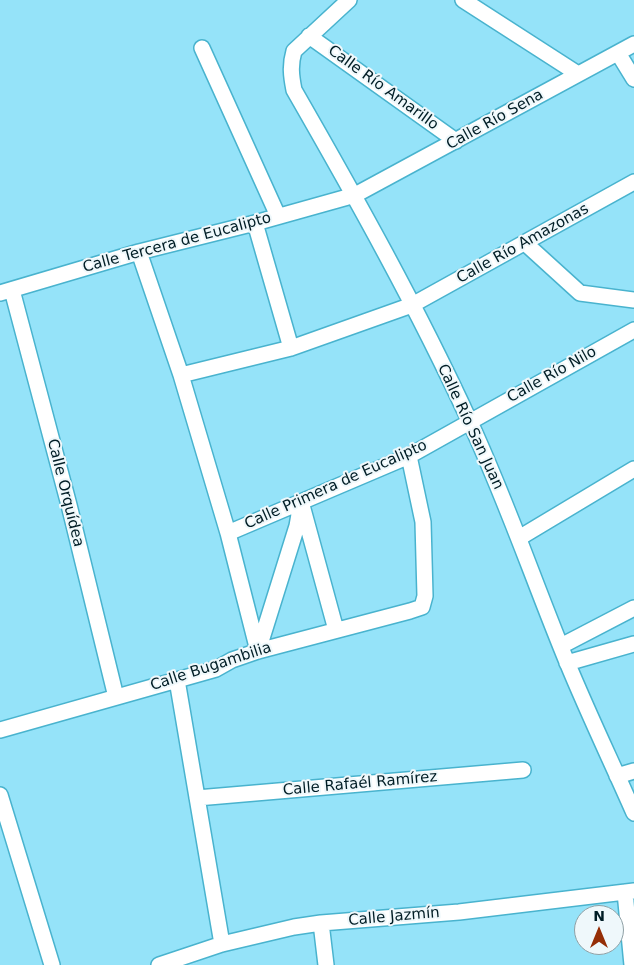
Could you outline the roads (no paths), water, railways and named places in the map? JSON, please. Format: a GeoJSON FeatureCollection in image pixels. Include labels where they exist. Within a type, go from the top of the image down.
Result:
{"type":"FeatureCollection","features":[{"type":"Feature","properties":{"kind":"street"},"geometry":{"type":"LineString","coordinates":[[309,36],[348,0]]}},
{"type":"Feature","properties":{"kind":"street"},"geometry":{"type":"LineString","coordinates":[[463,0],[578,74]]}},
{"type":"Feature","properties":{"kind":"street","name":"Calle Río San Juan"},"geometry":{"type":"LineString","coordinates":[[309,36],[294,51],[291,62],[294,90],[355,194],[470,421],[519,538],[567,663],[634,813]]}},
{"type":"Feature","properties":{"kind":"street","name":"Calle Río Amarillo"},"geometry":{"type":"LineString","coordinates":[[309,36],[456,141]]}},
{"type":"Feature","properties":{"kind":"street","name":"Calle Río Sena"},"geometry":{"type":"LineString","coordinates":[[355,194],[634,44]]}},
{"type":"Feature","properties":{"kind":"street"},"geometry":{"type":"LineString","coordinates":[[202,48],[278,216]]}},
{"type":"Feature","properties":{"kind":"street"},"geometry":{"type":"LineString","coordinates":[[618,53],[634,80]]}},
{"type":"Feature","properties":{"kind":"street","name":"Calle Río Amazonas"},"geometry":{"type":"LineString","coordinates":[[181,375],[291,348],[412,305],[634,182]]}},
{"type":"Feature","properties":{"kind":"street","name":"Calle Tercera de Eucalipto"},"geometry":{"type":"LineString","coordinates":[[6,291],[139,252],[255,223],[355,194]]}},
{"type":"Feature","properties":{"kind":"street"},"geometry":{"type":"LineString","coordinates":[[255,223],[291,348]]}},
{"type":"Feature","properties":{"kind":"street"},"geometry":{"type":"LineString","coordinates":[[525,243],[580,293],[634,300]]}},
{"type":"Feature","properties":{"kind":"street"},"geometry":{"type":"LineString","coordinates":[[139,252],[181,375],[228,533],[258,651]]}},
{"type":"Feature","properties":{"kind":"street","name":"Calle Orquídea"},"geometry":{"type":"LineString","coordinates":[[6,291],[69,505],[116,697]]}},
{"type":"Feature","properties":{"kind":"street","name":"Calle Río Nilo"},"geometry":{"type":"LineString","coordinates":[[470,421],[634,330]]}},
{"type":"Feature","properties":{"kind":"street","name":"Calle Primera de Eucalipto"},"geometry":{"type":"LineString","coordinates":[[228,533],[408,456],[470,421]]}},
{"type":"Feature","properties":{"kind":"street","name":"Calle Bugambilia"},"geometry":{"type":"LineString","coordinates":[[0,730],[216,669],[232,660],[258,651],[422,607],[425,596],[423,522],[408,456]]}},
{"type":"Feature","properties":{"kind":"street"},"geometry":{"type":"LineString","coordinates":[[519,538],[634,469]]}},
{"type":"Feature","properties":{"kind":"street"},"geometry":{"type":"LineString","coordinates":[[258,651],[298,526],[301,503]]}},
{"type":"Feature","properties":{"kind":"street"},"geometry":{"type":"LineString","coordinates":[[301,503],[336,630]]}},
{"type":"Feature","properties":{"kind":"street"},"geometry":{"type":"LineString","coordinates":[[561,646],[634,608]]}},
{"type":"Feature","properties":{"kind":"street"},"geometry":{"type":"LineString","coordinates":[[567,663],[634,644]]}},
{"type":"Feature","properties":{"kind":"street"},"geometry":{"type":"LineString","coordinates":[[177,680],[222,944]]}},
{"type":"Feature","properties":{"kind":"street","name":"Calle Rafaél Ramírez"},"geometry":{"type":"LineString","coordinates":[[197,798],[524,770]]}},
{"type":"Feature","properties":{"kind":"street"},"geometry":{"type":"LineString","coordinates":[[617,776],[634,771]]}},
{"type":"Feature","properties":{"kind":"street"},"geometry":{"type":"LineString","coordinates":[[0,795],[52,965]]}},
{"type":"Feature","properties":{"kind":"street"},"geometry":{"type":"LineString","coordinates":[[629,892],[632,965]]}},
{"type":"Feature","properties":{"kind":"street","name":"Calle Jazmín"},"geometry":{"type":"LineString","coordinates":[[159,965],[198,959],[222,944],[294,927],[321,923],[459,912],[629,892]]}},
{"type":"Feature","properties":{"kind":"street"},"geometry":{"type":"LineString","coordinates":[[321,923],[326,965]]}}]}
